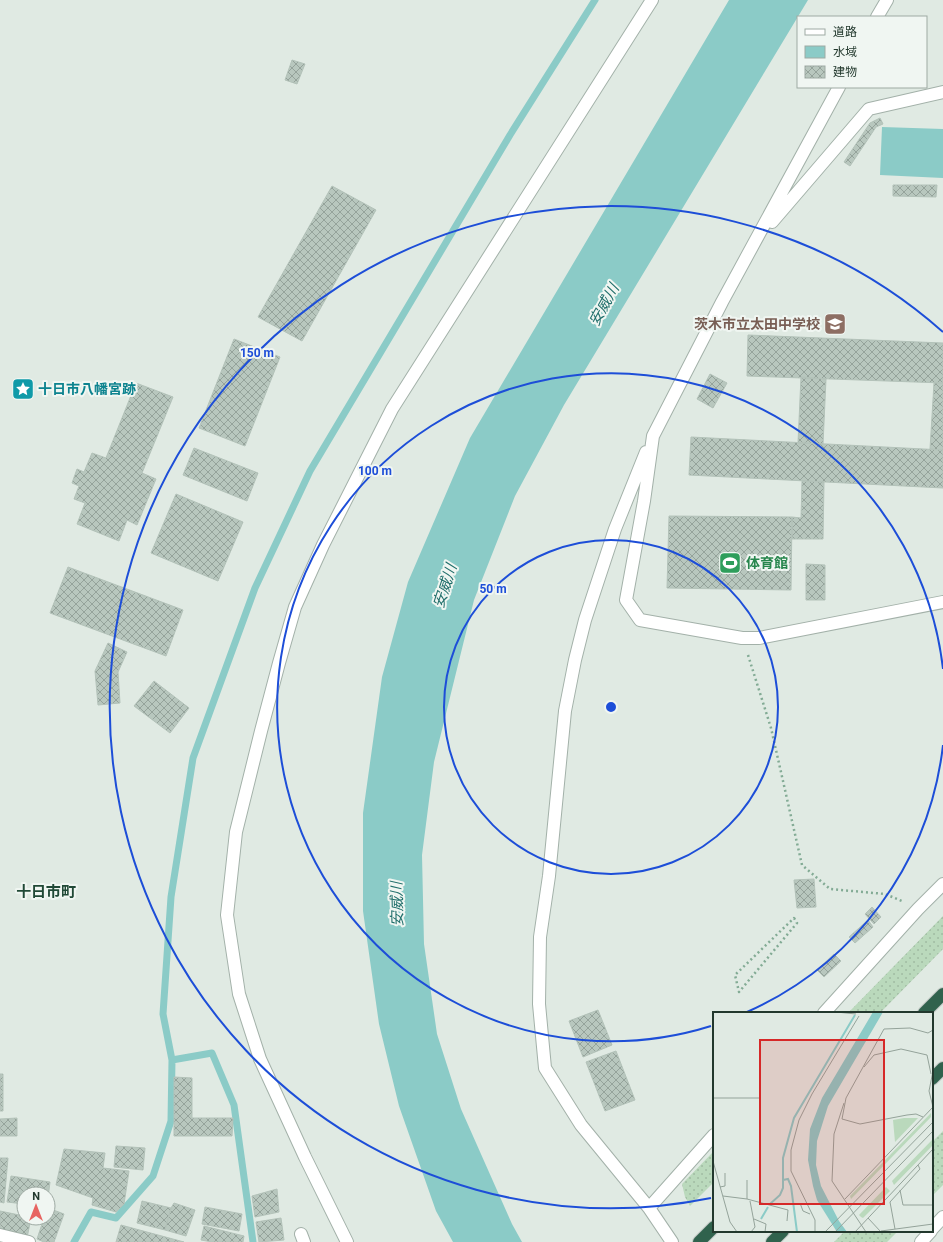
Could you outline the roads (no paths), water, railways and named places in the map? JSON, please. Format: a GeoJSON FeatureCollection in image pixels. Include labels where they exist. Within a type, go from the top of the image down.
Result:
{"type":"FeatureCollection","features":[{"type":"Feature","properties":{"kind":"highway"},"geometry":{"type":"LineString","coordinates":[[925,1012],[943,994]]}},
{"type":"Feature","properties":{"kind":"highway"},"geometry":{"type":"LineString","coordinates":[[933,1078],[943,1068]]}},
{"type":"Feature","properties":{"kind":"highway"},"geometry":{"type":"LineString","coordinates":[[699,1242],[713,1228]]}},
{"type":"Feature","properties":{"kind":"highway"},"geometry":{"type":"LineString","coordinates":[[772,1242],[782,1232]]}},
{"type":"Feature","properties":{"kind":"street"},"geometry":{"type":"LineString","coordinates":[[347,1242],[305,1157],[260,1059],[239,994],[227,915],[236,832],[259,739],[295,607],[323,545],[392,409],[652,0]]}},
{"type":"Feature","properties":{"kind":"street"},"geometry":{"type":"LineString","coordinates":[[878,16],[887,0]]}},
{"type":"Feature","properties":{"kind":"street"},"geometry":{"type":"LineString","coordinates":[[672,1242],[649,1208],[581,1125],[545,1068],[539,1004],[540,937],[549,876],[564,710],[585,620],[615,529],[653,436],[718,309],[838,88]]}},
{"type":"Feature","properties":{"kind":"street"},"geometry":{"type":"LineString","coordinates":[[755,241],[869,109],[943,92]]}},
{"type":"Feature","properties":{"kind":"street"},"geometry":{"type":"LineString","coordinates":[[653,436],[644,501],[626,600],[640,620],[742,638],[759,638],[943,602]]}},
{"type":"Feature","properties":{"kind":"street"},"geometry":{"type":"LineString","coordinates":[[825,1012],[918,909],[943,884]]}},
{"type":"Feature","properties":{"kind":"street"},"geometry":{"type":"LineString","coordinates":[[649,1208],[713,1137]]}},
{"type":"Feature","properties":{"kind":"street"},"geometry":{"type":"LineString","coordinates":[[933,1228],[943,1218]]}},
{"type":"Feature","properties":{"kind":"street"},"geometry":{"type":"LineString","coordinates":[[921,1242],[929,1232]]}},
{"type":"Feature","properties":{"kind":"street"},"geometry":{"type":"LineString","coordinates":[[0,1235],[29,1242]]}},
{"type":"Feature","properties":{"kind":"water","name":"安威川"},"geometry":{"type":"Polygon","coordinates":[[[729,0],[808,0],[564,405],[515,496],[474,600],[434,762],[422,855],[424,944],[437,1034],[461,1109],[512,1224],[522,1242],[453,1242],[436,1211],[399,1106],[379,1024],[363,911],[363,813],[382,677],[408,582],[470,438],[729,0]]]}},
{"type":"Feature","properties":{"kind":"water"},"geometry":{"type":"Polygon","coordinates":[[[882,127],[943,129],[943,178],[880,175],[882,127]]]}},
{"type":"Feature","properties":{"kind":"waterway"},"geometry":{"type":"LineString","coordinates":[[74,1242],[91,1212],[116,1218],[153,1176],[171,1121],[172,1060],[163,1014],[171,897],[193,758],[255,588],[310,471],[510,135],[595,0]]}},
{"type":"Feature","properties":{"kind":"waterway"},"geometry":{"type":"LineString","coordinates":[[172,1060],[212,1053],[234,1105],[253,1242]]}},
{"type":"Feature","properties":{"kind":"place","name":"茨木市立太田中学校"},"geometry":{"type":"Point","coordinates":[835,324]}},
{"type":"Feature","properties":{"kind":"place","name":"十日市八幡宮跡"},"geometry":{"type":"Point","coordinates":[23,389]}},
{"type":"Feature","properties":{"kind":"place","name":"体育館"},"geometry":{"type":"Point","coordinates":[730,563]}},
{"type":"Feature","properties":{"kind":"district","name":"十日市町"},"geometry":{"type":"Point","coordinates":[46,892]}}]}
